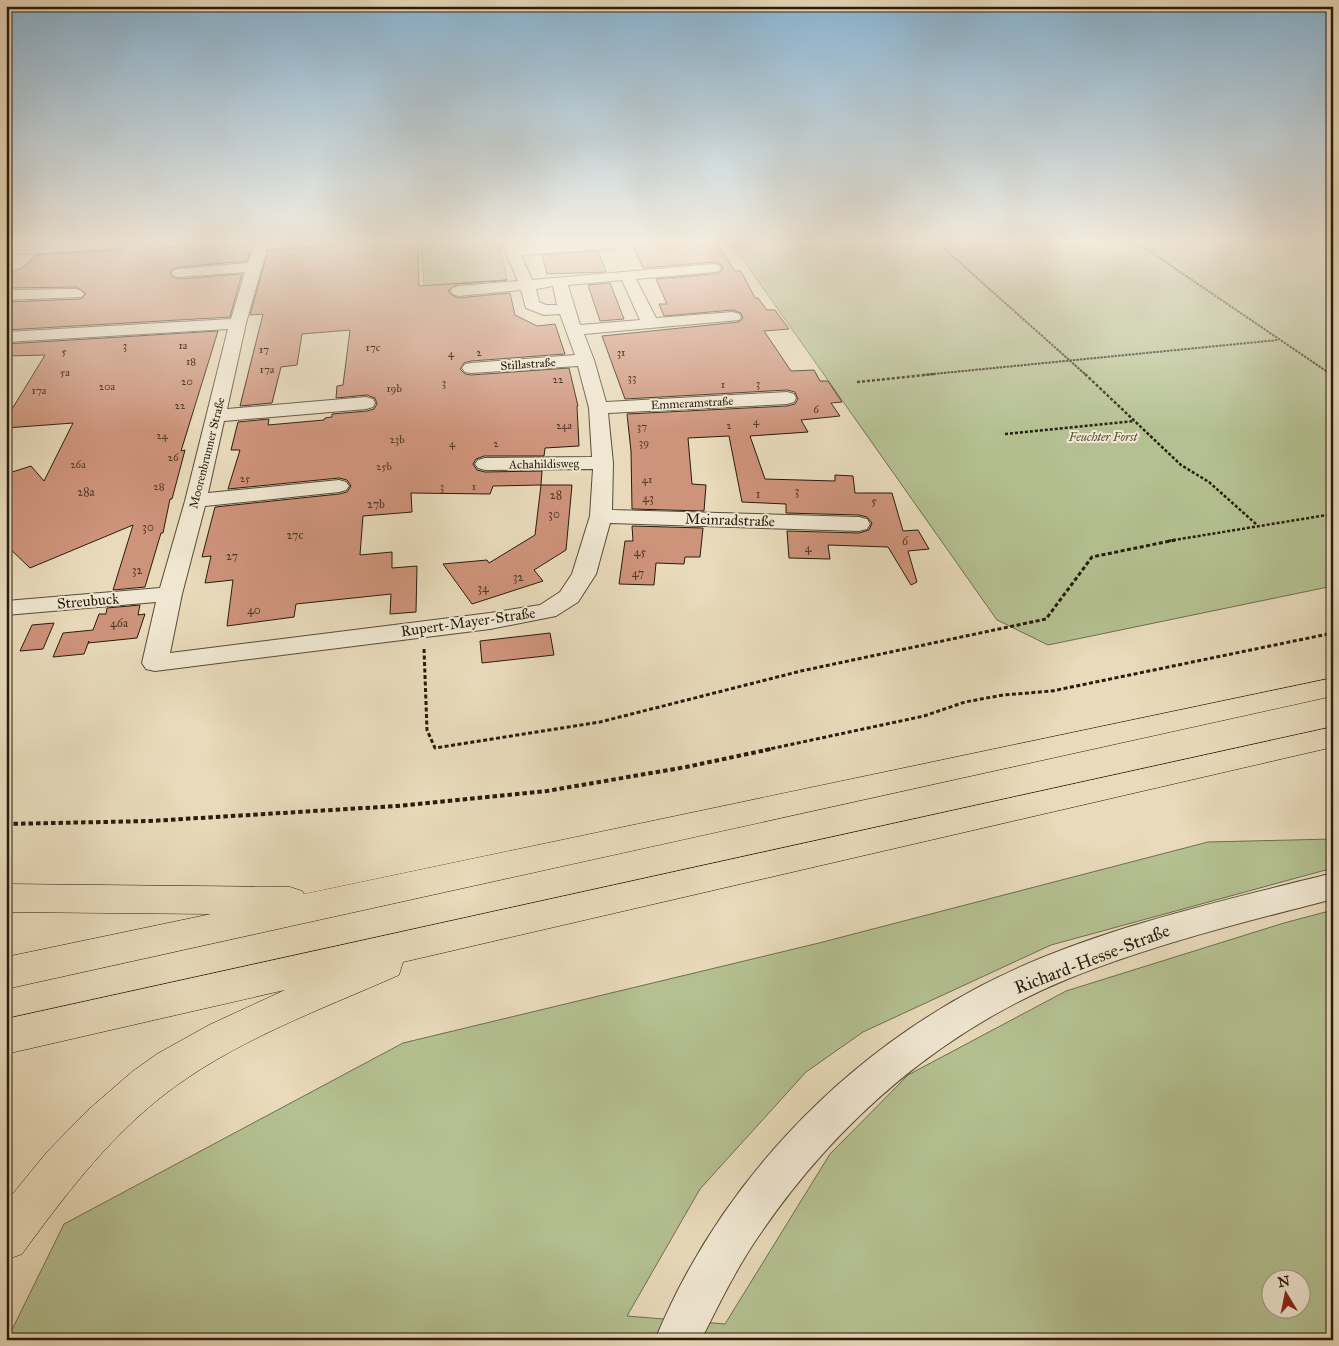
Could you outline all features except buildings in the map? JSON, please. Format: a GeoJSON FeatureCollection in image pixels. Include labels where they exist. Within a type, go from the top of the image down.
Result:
{"type":"FeatureCollection","features":[{"type":"Feature","properties":{"kind":"highway"},"geometry":{"type":"LineString","coordinates":[[6,973],[1333,687]]}},
{"type":"Feature","properties":{"kind":"highway"},"geometry":{"type":"LineString","coordinates":[[6,1037],[1333,737]]}},
{"type":"Feature","properties":{"kind":"highway"},"geometry":{"type":"LineString","coordinates":[[6,898],[339,901]]}},
{"type":"Feature","properties":{"kind":"highway"},"geometry":{"type":"LineString","coordinates":[[6,1238],[39,1194],[76,1150],[118,1108],[170,1068],[233,1031],[444,938]]}},
{"type":"Feature","properties":{"kind":"street","name":"Moorenbrunner Straße"},"geometry":{"type":"LineString","coordinates":[[155,663],[170,594],[196,501],[243,307]]}},
{"type":"Feature","properties":{"kind":"street"},"geometry":{"type":"LineString","coordinates":[[536,307],[544,310],[566,310]]}},
{"type":"Feature","properties":{"kind":"street","name":"Rupert-Mayer-Straße"},"geometry":{"type":"LineString","coordinates":[[155,663],[490,621],[547,611],[569,597],[584,574],[601,516],[603,463],[598,408],[585,360],[565,307]]}},
{"type":"Feature","properties":{"kind":"street"},"geometry":{"type":"LineString","coordinates":[[642,307],[650,324]]}},
{"type":"Feature","properties":{"kind":"street"},"geometry":{"type":"LineString","coordinates":[[575,330],[732,317]]}},
{"type":"Feature","properties":{"kind":"street"},"geometry":{"type":"LineString","coordinates":[[6,337],[238,323]]}},
{"type":"Feature","properties":{"kind":"street","name":"Stillastraße"},"geometry":{"type":"LineString","coordinates":[[470,368],[585,360]]}},
{"type":"Feature","properties":{"kind":"street","name":"Emmeramstraße"},"geometry":{"type":"LineString","coordinates":[[598,408],[787,398]]}},
{"type":"Feature","properties":{"kind":"street"},"geometry":{"type":"LineString","coordinates":[[216,416],[366,403]]}},
{"type":"Feature","properties":{"kind":"street","name":"Achahildisweg"},"geometry":{"type":"LineString","coordinates":[[485,464],[603,463]]}},
{"type":"Feature","properties":{"kind":"street"},"geometry":{"type":"LineString","coordinates":[[196,501],[339,486]]}},
{"type":"Feature","properties":{"kind":"street","name":"Meinradstraße"},"geometry":{"type":"LineString","coordinates":[[601,516],[859,524]]}},
{"type":"Feature","properties":{"kind":"street","name":"Streubuck"},"geometry":{"type":"LineString","coordinates":[[6,608],[170,594]]}},
{"type":"Feature","properties":{"kind":"street","name":"Richard-Hesse-Straße"},"geometry":{"type":"LineString","coordinates":[[677,1340],[712,1268],[733,1234],[756,1201],[798,1148],[888,1063],[932,1032],[1017,985],[1114,947],[1220,915],[1333,886]]}},
{"type":"Feature","properties":{"kind":"path"},"geometry":{"type":"LineString","coordinates":[[1010,307],[1181,464],[1208,482],[1256,524]]}},
{"type":"Feature","properties":{"kind":"path"},"geometry":{"type":"LineString","coordinates":[[1230,307],[1333,376]]}},
{"type":"Feature","properties":{"kind":"path"},"geometry":{"type":"LineString","coordinates":[[857,382],[1278,340]]}},
{"type":"Feature","properties":{"kind":"path"},"geometry":{"type":"LineString","coordinates":[[1005,434],[1135,421]]}},
{"type":"Feature","properties":{"kind":"path"},"geometry":{"type":"LineString","coordinates":[[424,630],[427,730],[436,748],[600,722],[801,671],[1046,618],[1092,557],[1256,524],[1333,514]]}},
{"type":"Feature","properties":{"kind":"path"},"geometry":{"type":"LineString","coordinates":[[6,824],[180,819],[397,806],[548,791],[696,765],[924,716],[965,702],[1003,695],[1052,692],[1333,633]]}},
{"type":"Feature","properties":{"kind":"green space","name":"Feuchter Forst"},"geometry":{"type":"Polygon","coordinates":[[[776,307],[1333,307],[1333,586],[1048,645],[997,620],[776,307]]]}},
{"type":"Feature","properties":{"kind":"green space"},"geometry":{"type":"Polygon","coordinates":[[[1333,839],[1333,868],[1051,945],[863,1032],[806,1072],[700,1189],[627,1316],[725,1324],[830,1154],[908,1075],[1066,991],[1284,923],[1333,910],[1333,1340],[7,1340],[64,1224],[403,1043],[819,943],[1208,842],[1333,839]]]}}]}
